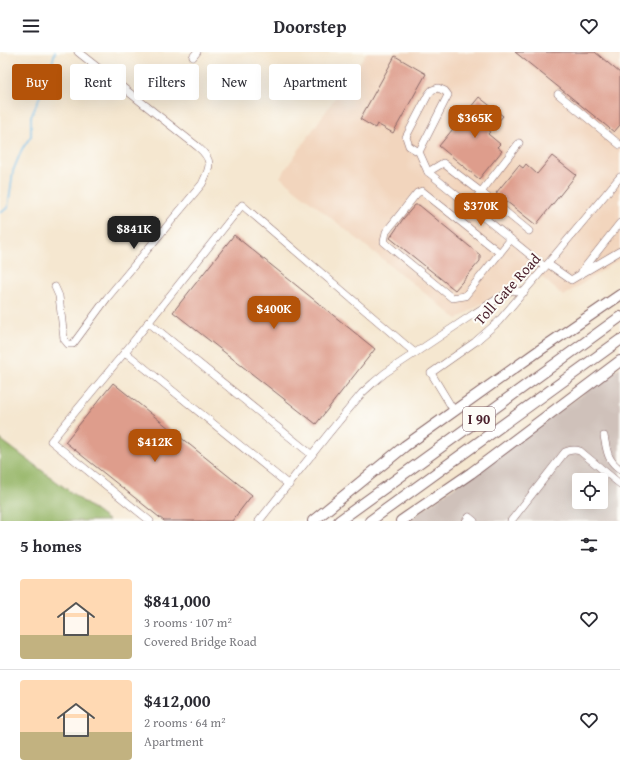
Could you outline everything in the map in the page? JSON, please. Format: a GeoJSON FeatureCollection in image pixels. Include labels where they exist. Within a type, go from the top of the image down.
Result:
{"type":"FeatureCollection","features":[{"type":"Feature","properties":{"kind":"highway"},"geometry":{"type":"LineString","coordinates":[[313,521],[405,446],[620,295]]}},
{"type":"Feature","properties":{"kind":"highway","name":"I 90"},"geometry":{"type":"LineString","coordinates":[[339,521],[620,317]]}},
{"type":"Feature","properties":{"kind":"highway","name":"I 90"},"geometry":{"type":"LineString","coordinates":[[370,521],[620,340]]}},
{"type":"Feature","properties":{"kind":"highway"},"geometry":{"type":"LineString","coordinates":[[401,521],[471,473],[620,361]]}},
{"type":"Feature","properties":{"kind":"street"},"geometry":{"type":"LineString","coordinates":[[55,287],[59,296],[64,340],[68,344],[73,344],[107,298],[202,184],[210,167],[207,156],[198,147],[78,52]]}},
{"type":"Feature","properties":{"kind":"street"},"geometry":{"type":"LineString","coordinates":[[419,152],[448,95],[445,91],[438,88],[432,90],[428,95],[406,137],[409,146],[419,152],[428,172],[511,239],[571,280],[620,251]]}},
{"type":"Feature","properties":{"kind":"street"},"geometry":{"type":"LineString","coordinates":[[558,94],[620,145]]}},
{"type":"Feature","properties":{"kind":"street"},"geometry":{"type":"LineString","coordinates":[[470,206],[519,143]]}},
{"type":"Feature","properties":{"kind":"street"},"geometry":{"type":"LineString","coordinates":[[428,172],[443,163],[529,231]]}},
{"type":"Feature","properties":{"kind":"street","name":"Toll Gate Road"},"geometry":{"type":"LineString","coordinates":[[454,411],[431,373],[475,342],[498,322],[620,177]]}},
{"type":"Feature","properties":{"kind":"street"},"geometry":{"type":"LineString","coordinates":[[500,253],[422,191],[417,193],[386,232],[384,242],[452,298],[465,296],[500,253],[511,239]]}},
{"type":"Feature","properties":{"kind":"street"},"geometry":{"type":"LineString","coordinates":[[150,521],[51,441],[125,352],[242,205],[415,353]]}},
{"type":"Feature","properties":{"kind":"street"},"geometry":{"type":"LineString","coordinates":[[578,276],[620,223]]}},
{"type":"Feature","properties":{"kind":"street"},"geometry":{"type":"LineString","coordinates":[[259,521],[362,393],[385,373],[475,312],[512,290],[524,292]]}},
{"type":"Feature","properties":{"kind":"street"},"geometry":{"type":"LineString","coordinates":[[148,322],[312,455]]}},
{"type":"Feature","properties":{"kind":"street"},"geometry":{"type":"LineString","coordinates":[[125,352],[289,485]]}},
{"type":"Feature","properties":{"kind":"street"},"geometry":{"type":"LineString","coordinates":[[604,436],[609,458],[614,465],[620,469]]}},
{"type":"Feature","properties":{"kind":"street"},"geometry":{"type":"LineString","coordinates":[[511,521],[565,452],[570,450],[576,449],[580,451],[620,484]]}},
{"type":"Feature","properties":{"kind":"street"},"geometry":{"type":"LineString","coordinates":[[466,521],[469,517],[474,521]]}},
{"type":"Feature","properties":{"kind":"shaded area"},"geometry":{"type":"Polygon","coordinates":[[[367,52],[620,52],[620,259],[563,296],[535,271],[457,319],[280,177],[334,100],[361,100],[361,64],[359,64],[367,52]]]}},
{"type":"Feature","properties":{"kind":"shaded area"},"geometry":{"type":"Polygon","coordinates":[[[620,367],[620,521],[407,521],[620,367]]]}},
{"type":"Feature","properties":{"kind":"green space"},"geometry":{"type":"Polygon","coordinates":[[[0,439],[109,521],[0,521],[0,439]]]}},
{"type":"Feature","properties":{"kind":"building"},"geometry":{"type":"Polygon","coordinates":[[[515,52],[595,52],[620,73],[620,125],[614,132],[515,52]]]}},
{"type":"Feature","properties":{"kind":"building"},"geometry":{"type":"Polygon","coordinates":[[[395,56],[426,74],[393,133],[377,124],[375,128],[360,119],[395,56]]]}},
{"type":"Feature","properties":{"kind":"building"},"geometry":{"type":"Polygon","coordinates":[[[479,97],[503,116],[488,134],[500,144],[497,147],[502,151],[479,179],[439,146],[479,97]]]}},
{"type":"Feature","properties":{"kind":"building"},"geometry":{"type":"Polygon","coordinates":[[[552,156],[576,175],[536,225],[496,193],[519,165],[523,168],[526,164],[537,174],[552,156]]]}},
{"type":"Feature","properties":{"kind":"building"},"geometry":{"type":"Polygon","coordinates":[[[415,205],[419,205],[480,255],[480,261],[455,290],[390,238],[415,205]]]}},
{"type":"Feature","properties":{"kind":"building"},"geometry":{"type":"Polygon","coordinates":[[[234,235],[375,349],[316,424],[173,312],[234,235]]]}},
{"type":"Feature","properties":{"kind":"building"},"geometry":{"type":"Polygon","coordinates":[[[113,383],[252,495],[232,521],[164,521],[65,442],[113,383]]]}},
{"type":"Feature","properties":{"kind":"waterway"},"geometry":{"type":"LineString","coordinates":[[0,212],[8,208],[13,171],[22,149],[31,136],[31,117],[49,75],[55,52]]}}]}
